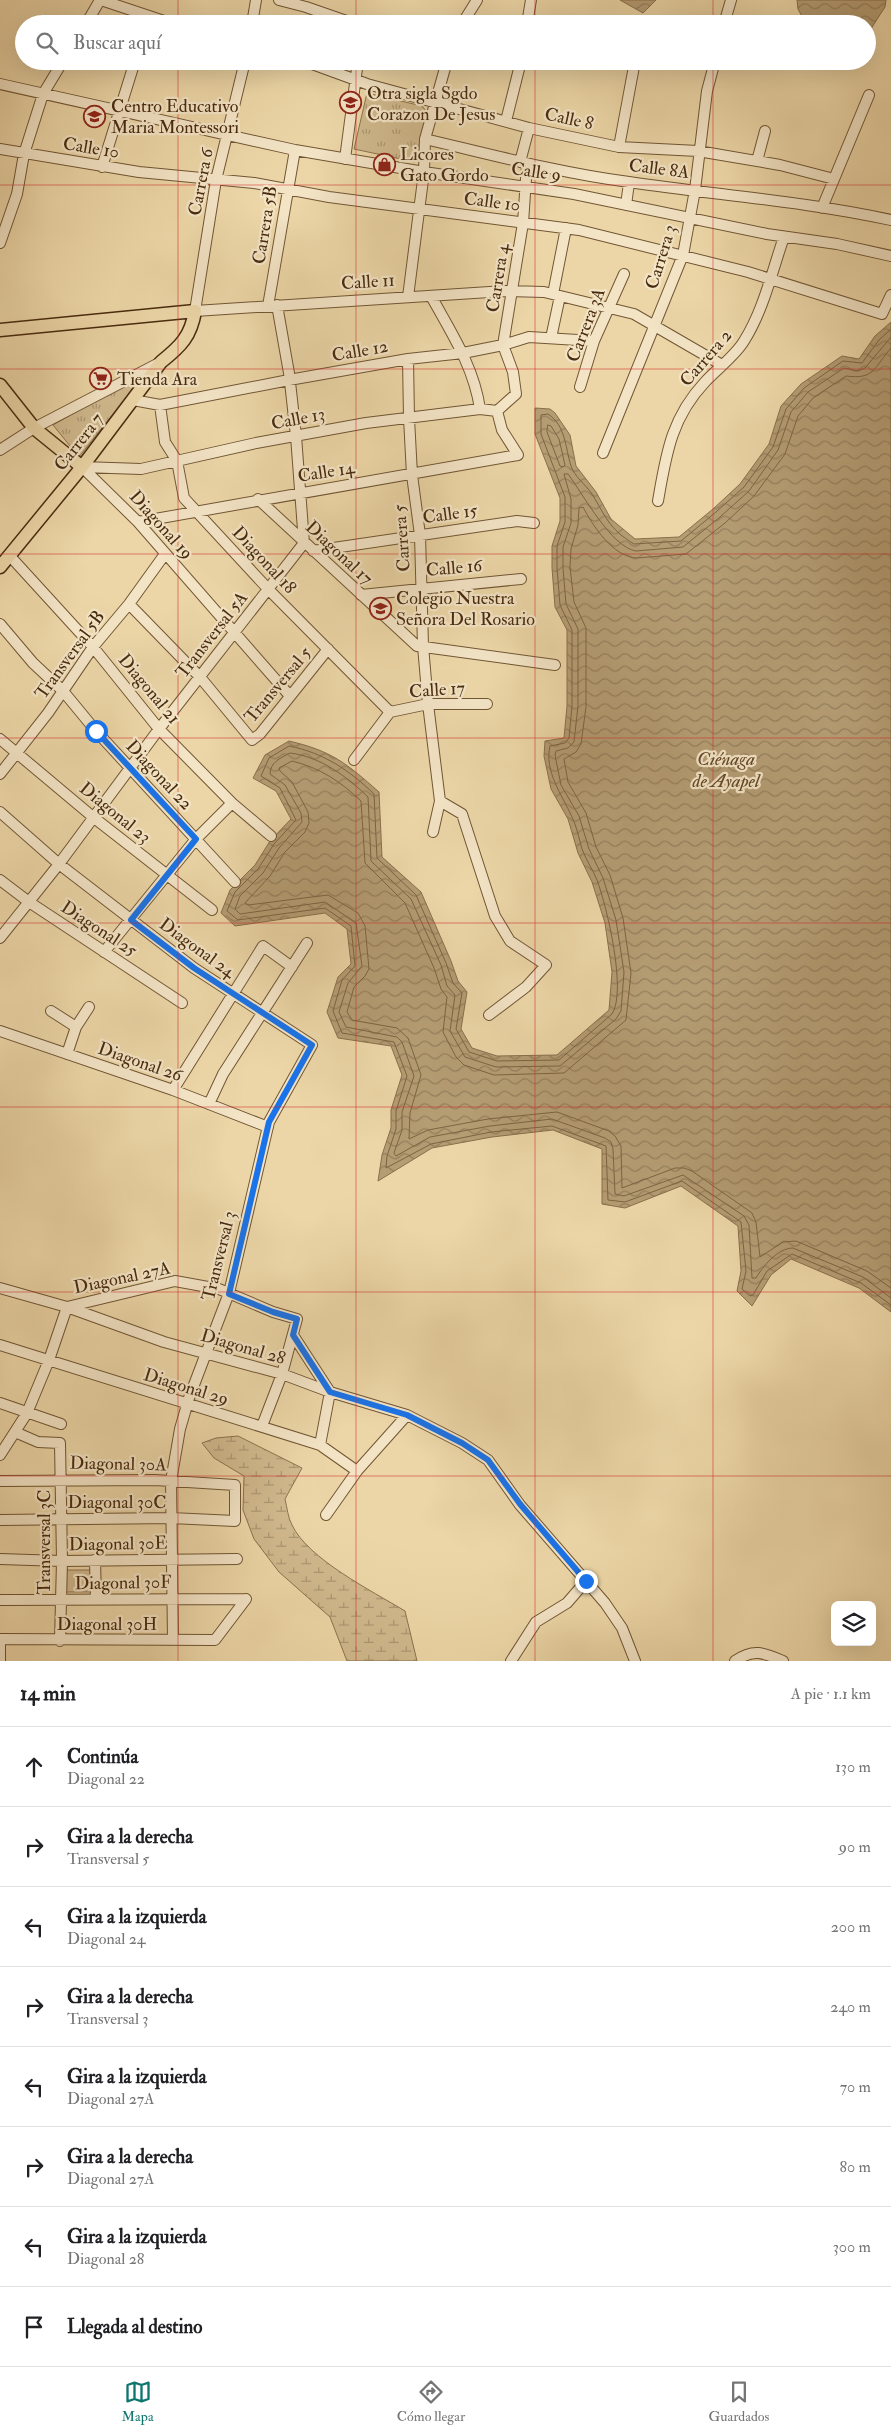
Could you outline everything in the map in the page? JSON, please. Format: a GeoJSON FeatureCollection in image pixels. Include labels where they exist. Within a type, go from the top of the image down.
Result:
{"type":"FeatureCollection","features":[{"type":"Feature","properties":{"kind":"main road","name":"Calle 11"},"geometry":{"type":"LineString","coordinates":[[0,330],[195,311]]}},
{"type":"Feature","properties":{"kind":"main road","name":"Carrera 7"},"geometry":{"type":"LineString","coordinates":[[0,567],[82,467],[161,362],[178,349],[192,327],[195,311]]}},
{"type":"Feature","properties":{"kind":"main road","name":"Diagonal 19"},"geometry":{"type":"LineString","coordinates":[[0,385],[34,428],[82,467]]}},
{"type":"Feature","properties":{"kind":"street"},"geometry":{"type":"LineString","coordinates":[[91,15],[100,0],[137,15]]}},
{"type":"Feature","properties":{"kind":"street"},"geometry":{"type":"LineString","coordinates":[[254,15],[256,0]]}},
{"type":"Feature","properties":{"kind":"street"},"geometry":{"type":"LineString","coordinates":[[279,0],[329,15]]}},
{"type":"Feature","properties":{"kind":"street"},"geometry":{"type":"LineString","coordinates":[[468,15],[478,0]]}},
{"type":"Feature","properties":{"kind":"street"},"geometry":{"type":"LineString","coordinates":[[528,15],[531,0]]}},
{"type":"Feature","properties":{"kind":"street"},"geometry":{"type":"LineString","coordinates":[[727,15],[731,0]]}},
{"type":"Feature","properties":{"kind":"street"},"geometry":{"type":"LineString","coordinates":[[0,243],[17,194],[24,154],[43,94],[58,70]]}},
{"type":"Feature","properties":{"kind":"street"},"geometry":{"type":"LineString","coordinates":[[102,167],[132,70]]}},
{"type":"Feature","properties":{"kind":"street","name":"Carrera 6"},"geometry":{"type":"LineString","coordinates":[[195,311],[216,180],[243,70]]}},
{"type":"Feature","properties":{"kind":"street","name":"Calle 8"},"geometry":{"type":"LineString","coordinates":[[329,70],[354,79],[529,128],[619,147],[698,152],[757,161],[834,179]]}},
{"type":"Feature","properties":{"kind":"street"},"geometry":{"type":"LineString","coordinates":[[345,159],[356,70]]}},
{"type":"Feature","properties":{"kind":"street"},"geometry":{"type":"LineString","coordinates":[[408,297],[424,172],[425,139],[446,70]]}},
{"type":"Feature","properties":{"kind":"street"},"geometry":{"type":"LineString","coordinates":[[506,121],[518,70]]}},
{"type":"Feature","properties":{"kind":"street"},"geometry":{"type":"LineString","coordinates":[[619,147],[633,70]]}},
{"type":"Feature","properties":{"kind":"street","name":"Carrera 3"},"geometry":{"type":"LineString","coordinates":[[603,453],[656,326],[683,255],[695,190],[698,152],[707,91],[713,70]]}},
{"type":"Feature","properties":{"kind":"street","name":"Calle 9"},"geometry":{"type":"LineString","coordinates":[[0,84],[118,112],[295,150],[526,187],[784,237],[837,244],[891,256]]}},
{"type":"Feature","properties":{"kind":"street"},"geometry":{"type":"LineString","coordinates":[[822,208],[869,95]]}},
{"type":"Feature","properties":{"kind":"street","name":"Carrera 4"},"geometry":{"type":"LineString","coordinates":[[502,345],[513,291],[523,223],[526,187],[524,163],[529,128]]}},
{"type":"Feature","properties":{"kind":"street"},"geometry":{"type":"LineString","coordinates":[[757,161],[765,132]]}},
{"type":"Feature","properties":{"kind":"street","name":"Calle 8A"},"geometry":{"type":"LineString","coordinates":[[425,139],[557,171],[822,208],[891,220]]}},
{"type":"Feature","properties":{"kind":"street","name":"Calle 10"},"geometry":{"type":"LineString","coordinates":[[0,149],[102,167],[254,183],[287,190],[566,228],[683,255],[770,278],[882,314],[891,295]]}},
{"type":"Feature","properties":{"kind":"street","name":"Carrera 5B"},"geometry":{"type":"LineString","coordinates":[[273,305],[287,190],[295,150]]}},
{"type":"Feature","properties":{"kind":"street"},"geometry":{"type":"LineString","coordinates":[[626,205],[630,182]]}},
{"type":"Feature","properties":{"kind":"street"},"geometry":{"type":"LineString","coordinates":[[551,338],[566,228]]}},
{"type":"Feature","properties":{"kind":"street","name":"Carrera 2"},"geometry":{"type":"LineString","coordinates":[[658,501],[667,447],[681,412],[704,384],[744,342],[759,311],[784,237]]}},
{"type":"Feature","properties":{"kind":"street","name":"Carrera 3A"},"geometry":{"type":"LineString","coordinates":[[580,388],[594,340],[624,274]]}},
{"type":"Feature","properties":{"kind":"street","name":"Calle 11"},"geometry":{"type":"LineString","coordinates":[[195,311],[513,291],[556,295],[634,314],[722,366]]}},
{"type":"Feature","properties":{"kind":"street"},"geometry":{"type":"LineString","coordinates":[[431,296],[463,353],[478,393],[480,409]]}},
{"type":"Feature","properties":{"kind":"street"},"geometry":{"type":"LineString","coordinates":[[273,305],[289,380],[296,436],[304,543]]}},
{"type":"Feature","properties":{"kind":"street","name":"Calle 12"},"geometry":{"type":"LineString","coordinates":[[133,400],[160,405],[408,359],[463,353],[502,345],[529,336],[594,340]]}},
{"type":"Feature","properties":{"kind":"street"},"geometry":{"type":"LineString","coordinates":[[497,411],[516,394],[513,372],[502,345]]}},
{"type":"Feature","properties":{"kind":"street","name":"Carrera 5"},"geometry":{"type":"LineString","coordinates":[[408,359],[408,418],[412,475],[420,534],[423,646],[440,800],[433,832]]}},
{"type":"Feature","properties":{"kind":"street"},"geometry":{"type":"LineString","coordinates":[[0,450],[34,428],[161,362]]}},
{"type":"Feature","properties":{"kind":"street","name":"Diagonal 18"},"geometry":{"type":"LineString","coordinates":[[160,405],[165,442],[177,461],[184,498],[269,590],[390,712]]}},
{"type":"Feature","properties":{"kind":"street","name":"Calle 13"},"geometry":{"type":"LineString","coordinates":[[82,467],[141,469],[366,423],[480,409],[497,411]]}},
{"type":"Feature","properties":{"kind":"street","name":"Calle 14"},"geometry":{"type":"LineString","coordinates":[[138,522],[195,510],[412,475],[518,455],[502,430],[497,411]]}},
{"type":"Feature","properties":{"kind":"street","name":"Diagonal 19"},"geometry":{"type":"LineString","coordinates":[[82,467],[138,522],[290,696]]}},
{"type":"Feature","properties":{"kind":"street","name":"Diagonal 17"},"geometry":{"type":"LineString","coordinates":[[258,499],[417,646],[423,646]]}},
{"type":"Feature","properties":{"kind":"street","name":"Calle 15"},"geometry":{"type":"LineString","coordinates":[[313,551],[516,521],[534,523]]}},
{"type":"Feature","properties":{"kind":"street","name":"Transversal 5A"},"geometry":{"type":"LineString","coordinates":[[0,938],[59,864],[159,728],[304,543]]}},
{"type":"Feature","properties":{"kind":"street","name":"Transversal 5B"},"geometry":{"type":"LineString","coordinates":[[0,774],[48,714],[93,646],[130,604],[165,554]]}},
{"type":"Feature","properties":{"kind":"street","name":"Diagonal 21"},"geometry":{"type":"LineString","coordinates":[[9,555],[93,646],[159,728],[232,803],[271,836]]}},
{"type":"Feature","properties":{"kind":"street","name":"Calle 16"},"geometry":{"type":"LineString","coordinates":[[361,595],[521,579]]}},
{"type":"Feature","properties":{"kind":"street"},"geometry":{"type":"LineString","coordinates":[[130,604],[200,677]]}},
{"type":"Feature","properties":{"kind":"street","name":"Diagonal 22"},"geometry":{"type":"LineString","coordinates":[[0,624],[33,663],[63,691],[130,768],[235,882]]}},
{"type":"Feature","properties":{"kind":"street"},"geometry":{"type":"LineString","coordinates":[[423,646],[555,665]]}},
{"type":"Feature","properties":{"kind":"street","name":"Transversal 5"},"geometry":{"type":"LineString","coordinates":[[200,677],[252,740],[260,734],[328,649]]}},
{"type":"Feature","properties":{"kind":"street","name":"Calle 17"},"geometry":{"type":"LineString","coordinates":[[390,712],[428,704],[487,704]]}},
{"type":"Feature","properties":{"kind":"street"},"geometry":{"type":"LineString","coordinates":[[354,760],[390,712]]}},
{"type":"Feature","properties":{"kind":"street","name":"Diagonal 23"},"geometry":{"type":"LineString","coordinates":[[0,740],[93,817],[212,910]]}},
{"type":"Feature","properties":{"kind":"street"},"geometry":{"type":"LineString","coordinates":[[440,800],[462,814],[495,916],[510,941],[546,965],[526,987],[489,1015]]}},
{"type":"Feature","properties":{"kind":"street"},"geometry":{"type":"LineString","coordinates":[[104,952],[196,839],[232,803]]}},
{"type":"Feature","properties":{"kind":"street","name":"Diagonal 24"},"geometry":{"type":"LineString","coordinates":[[0,812],[59,864],[194,968],[312,1045]]}},
{"type":"Feature","properties":{"kind":"street","name":"Diagonal 25"},"geometry":{"type":"LineString","coordinates":[[0,880],[182,1003]]}},
{"type":"Feature","properties":{"kind":"street"},"geometry":{"type":"LineString","coordinates":[[209,1104],[223,1074],[307,943]]}},
{"type":"Feature","properties":{"kind":"street"},"geometry":{"type":"LineString","coordinates":[[173,1090],[263,946],[292,967]]}},
{"type":"Feature","properties":{"kind":"street"},"geometry":{"type":"LineString","coordinates":[[67,1054],[76,1027],[89,1006]]}},
{"type":"Feature","properties":{"kind":"street"},"geometry":{"type":"LineString","coordinates":[[51,1011],[76,1027]]}},
{"type":"Feature","properties":{"kind":"street","name":"Diagonal 26"},"geometry":{"type":"LineString","coordinates":[[0,1031],[173,1090],[268,1127]]}},
{"type":"Feature","properties":{"kind":"street","name":"Transversal 3"},"geometry":{"type":"LineString","coordinates":[[173,1640],[171,1481],[180,1429],[187,1404],[229,1294],[268,1127],[312,1045]]}},
{"type":"Feature","properties":{"kind":"street","name":"Diagonal 27A"},"geometry":{"type":"LineString","coordinates":[[67,1306],[175,1281],[219,1289],[273,1312],[297,1319],[293,1335]]}},
{"type":"Feature","properties":{"kind":"street","name":"Diagonal 28"},"geometry":{"type":"LineString","coordinates":[[0,1288],[67,1306],[164,1342],[282,1374],[330,1392],[407,1415],[462,1443],[488,1460],[520,1504],[586,1581],[622,1628],[635,1661]]}},
{"type":"Feature","properties":{"kind":"street"},"geometry":{"type":"LineString","coordinates":[[1,1451],[27,1413],[49,1360],[67,1306]]}},
{"type":"Feature","properties":{"kind":"street"},"geometry":{"type":"LineString","coordinates":[[262,1426],[282,1374],[293,1335]]}},
{"type":"Feature","properties":{"kind":"street"},"geometry":{"type":"LineString","coordinates":[[293,1335],[330,1392],[320,1445]]}},
{"type":"Feature","properties":{"kind":"street","name":"Diagonal 29"},"geometry":{"type":"LineString","coordinates":[[0,1345],[320,1445],[357,1471]]}},
{"type":"Feature","properties":{"kind":"street"},"geometry":{"type":"LineString","coordinates":[[0,1403],[61,1424]]}},
{"type":"Feature","properties":{"kind":"street"},"geometry":{"type":"LineString","coordinates":[[326,1515],[357,1471],[407,1415]]}},
{"type":"Feature","properties":{"kind":"street","name":"Transversal 3C"},"geometry":{"type":"LineString","coordinates":[[15,1432],[38,1442],[60,1443],[62,1561],[60,1641]]}},
{"type":"Feature","properties":{"kind":"street","name":"Diagonal 30A"},"geometry":{"type":"LineString","coordinates":[[0,1481],[61,1479],[171,1481],[235,1485],[235,1521]]}},
{"type":"Feature","properties":{"kind":"street","name":"Diagonal 30C"},"geometry":{"type":"LineString","coordinates":[[0,1520],[171,1518],[235,1521]]}},
{"type":"Feature","properties":{"kind":"street","name":"Diagonal 30E"},"geometry":{"type":"LineString","coordinates":[[0,1559],[62,1561],[237,1559]]}},
{"type":"Feature","properties":{"kind":"street"},"geometry":{"type":"LineString","coordinates":[[95,1560],[96,1600]]}},
{"type":"Feature","properties":{"kind":"street"},"geometry":{"type":"LineString","coordinates":[[511,1661],[536,1622],[567,1603],[586,1581]]}},
{"type":"Feature","properties":{"kind":"street","name":"Diagonal 30F"},"geometry":{"type":"LineString","coordinates":[[0,1600],[246,1599],[215,1640]]}},
{"type":"Feature","properties":{"kind":"street","name":"Diagonal 30H"},"geometry":{"type":"LineString","coordinates":[[0,1639],[60,1641],[215,1640]]}},
{"type":"Feature","properties":{"kind":"street"},"geometry":{"type":"LineString","coordinates":[[0,1645],[0,1661]]}},
{"type":"Feature","properties":{"kind":"street"},"geometry":{"type":"LineString","coordinates":[[735,1661],[746,1654],[762,1652],[783,1661]]}},
{"type":"Feature","properties":{"kind":"green space"},"geometry":{"type":"Polygon","coordinates":[[[367,93],[422,106],[427,112],[415,162],[354,149],[367,93]]]}},
{"type":"Feature","properties":{"kind":"green space"},"geometry":{"type":"Polygon","coordinates":[[[136,378],[139,381],[79,457],[53,425],[136,378]]]}},
{"type":"Feature","properties":{"kind":"green space"},"geometry":{"type":"Polygon","coordinates":[[[238,1436],[302,1468],[285,1499],[292,1525],[300,1538],[326,1562],[405,1611],[417,1661],[347,1661],[330,1617],[279,1572],[254,1539],[243,1510],[244,1476],[214,1458],[202,1443],[216,1438],[238,1436]]]}},
{"type":"Feature","properties":{"kind":"green space"},"geometry":{"type":"Polygon","coordinates":[[[64,1570],[94,1570],[94,1592],[63,1592],[64,1570]]]}},
{"type":"Feature","properties":{"kind":"water"},"geometry":{"type":"Polygon","coordinates":[[[620,0],[656,0],[643,13],[620,0]]]}},
{"type":"Feature","properties":{"kind":"water"},"geometry":{"type":"Polygon","coordinates":[[[797,0],[886,0],[885,7],[876,21],[876,15],[801,15],[797,0]]]}},
{"type":"Feature","properties":{"kind":"water","name":"Ciénaga de Ayapel"},"geometry":{"type":"Polygon","coordinates":[[[891,322],[891,1312],[859,1288],[791,1259],[771,1275],[752,1306],[737,1291],[741,1271],[738,1226],[681,1186],[625,1208],[602,1204],[602,1149],[553,1130],[492,1137],[432,1148],[378,1181],[382,1155],[391,1128],[391,1110],[402,1075],[391,1046],[338,1038],[327,1012],[338,977],[351,964],[347,929],[325,913],[235,926],[221,913],[230,890],[255,865],[270,841],[291,819],[276,791],[253,778],[265,755],[289,741],[317,749],[338,759],[379,792],[382,857],[421,892],[458,981],[467,992],[461,1029],[472,1048],[497,1056],[557,1055],[609,1010],[612,972],[605,923],[592,882],[578,853],[568,819],[551,789],[544,756],[545,741],[564,738],[567,706],[567,630],[555,607],[552,568],[552,546],[560,521],[560,498],[535,434],[535,408],[550,409],[555,413],[570,435],[576,466],[596,492],[611,519],[635,539],[679,537],[740,484],[769,444],[781,406],[801,384],[842,356],[859,359],[875,336],[891,322]]]}},
{"type":"Feature","properties":{"kind":"place","name":"Otra sigla Sgdo Corazon De Jesus"},"geometry":{"type":"Point","coordinates":[351,103]}},
{"type":"Feature","properties":{"kind":"place","name":"Centro Educativo Maria Montessori"},"geometry":{"type":"Point","coordinates":[95,116]}},
{"type":"Feature","properties":{"kind":"place","name":"Licores Gato Gordo"},"geometry":{"type":"Point","coordinates":[384,164]}},
{"type":"Feature","properties":{"kind":"place","name":"Tienda Ara"},"geometry":{"type":"Point","coordinates":[101,379]}},
{"type":"Feature","properties":{"kind":"place","name":"Colegio Nuestra Señora Del Rosario"},"geometry":{"type":"Point","coordinates":[380,608]}},
{"type":"Feature","properties":{"kind":"route"},"geometry":{"type":"LineString","coordinates":[[96,731],[196,839],[131,920],[194,968],[312,1045],[269,1122],[229,1294],[273,1312],[297,1319],[293,1335],[330,1392],[407,1415],[462,1443],[488,1460],[520,1504],[586,1581]]}}]}
